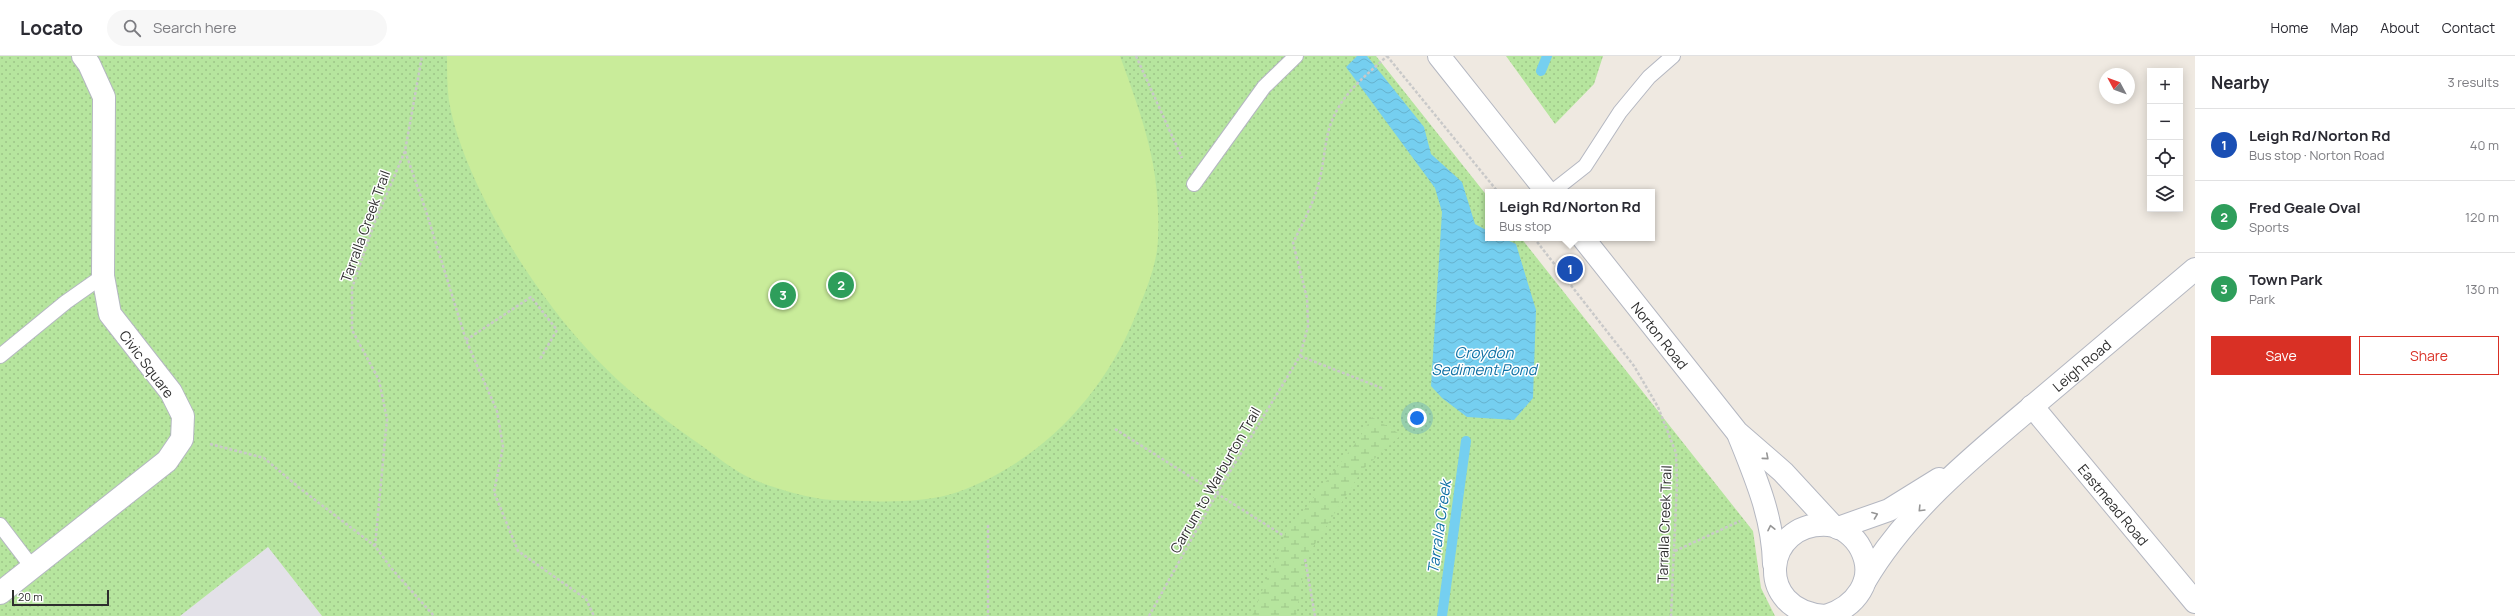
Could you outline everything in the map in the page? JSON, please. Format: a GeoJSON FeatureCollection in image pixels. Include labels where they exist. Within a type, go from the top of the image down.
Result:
{"type":"FeatureCollection","features":[{"type":"Feature","properties":{"kind":"street","name":"Civic Square"},"geometry":{"type":"LineString","coordinates":[[0,593],[167,461],[182,439],[184,416],[171,392],[110,314],[103,276],[104,97],[90,64],[83,56]]}},
{"type":"Feature","properties":{"kind":"street"},"geometry":{"type":"LineString","coordinates":[[1439,56],[1545,189]]}},
{"type":"Feature","properties":{"kind":"street","name":"Norton Road"},"geometry":{"type":"LineString","coordinates":[[1585,241],[1737,432],[1783,472],[1835,526]]}},
{"type":"Feature","properties":{"kind":"street","name":"Leigh Road"},"geometry":{"type":"LineString","coordinates":[[1862,588],[1878,559],[1907,524],[1967,461],[2195,269]]}},
{"type":"Feature","properties":{"kind":"street","name":"Eastmead Road"},"geometry":{"type":"LineString","coordinates":[[2032,406],[2195,602]]}},
{"type":"Feature","properties":{"kind":"street","name":"Norton Road"},"geometry":{"type":"LineString","coordinates":[[1737,432],[1767,509],[1774,542],[1774,567]]}},
{"type":"Feature","properties":{"kind":"street","name":"Leigh Road"},"geometry":{"type":"LineString","coordinates":[[1835,526],[1889,510],[1967,461]]}},
{"type":"Feature","properties":{"kind":"street"},"geometry":{"type":"LineString","coordinates":[[1858,616],[1862,588],[1864,555],[1850,534],[1835,526],[1816,524],[1800,529],[1788,538],[1779,552],[1774,567],[1780,592],[1790,609],[1798,610],[1811,615],[1825,616],[1839,612],[1850,604],[1862,588]]}},
{"type":"Feature","properties":{"kind":"lane"},"geometry":{"type":"LineString","coordinates":[[1194,184],[1264,87],[1296,56]]}},
{"type":"Feature","properties":{"kind":"lane"},"geometry":{"type":"LineString","coordinates":[[1556,189],[1585,166],[1620,112],[1649,77],[1673,56]]}},
{"type":"Feature","properties":{"kind":"lane"},"geometry":{"type":"LineString","coordinates":[[0,356],[66,302],[103,276]]}},
{"type":"Feature","properties":{"kind":"lane"},"geometry":{"type":"LineString","coordinates":[[0,525],[32,567]]}},
{"type":"Feature","properties":{"kind":"path","name":"Tarralla Creek Trail"},"geometry":{"type":"LineString","coordinates":[[375,546],[387,419],[379,380],[352,330],[352,288],[374,224],[405,151],[422,56]]}},
{"type":"Feature","properties":{"kind":"path"},"geometry":{"type":"LineString","coordinates":[[1136,56],[1194,184]]}},
{"type":"Feature","properties":{"kind":"path"},"geometry":{"type":"LineString","coordinates":[[1387,56],[1482,170],[1496,189]]}},
{"type":"Feature","properties":{"kind":"path","name":"Carrum to Warburton Trail"},"geometry":{"type":"LineString","coordinates":[[1149,616],[1217,493],[1300,356],[1308,326],[1307,298],[1292,243],[1311,206],[1320,178],[1325,140],[1337,109],[1350,93],[1387,56]]}},
{"type":"Feature","properties":{"kind":"path"},"geometry":{"type":"LineString","coordinates":[[405,151],[425,208],[466,340],[497,411],[502,448],[494,492],[518,551],[586,599],[594,616]]}},
{"type":"Feature","properties":{"kind":"path","name":"Tarralla Creek Trail"},"geometry":{"type":"LineString","coordinates":[[1536,241],[1634,366],[1658,407],[1674,446],[1677,483],[1671,616]]}},
{"type":"Feature","properties":{"kind":"path"},"geometry":{"type":"LineString","coordinates":[[466,340],[531,297],[557,330],[540,359]]}},
{"type":"Feature","properties":{"kind":"path"},"geometry":{"type":"LineString","coordinates":[[1300,356],[1384,389]]}},
{"type":"Feature","properties":{"kind":"path"},"geometry":{"type":"LineString","coordinates":[[1115,429],[1284,536]]}},
{"type":"Feature","properties":{"kind":"path"},"geometry":{"type":"LineString","coordinates":[[182,439],[240,450],[264,458],[302,490],[375,546],[391,568],[434,616]]}},
{"type":"Feature","properties":{"kind":"path"},"geometry":{"type":"LineString","coordinates":[[988,524],[988,616]]}},
{"type":"Feature","properties":{"kind":"path"},"geometry":{"type":"LineString","coordinates":[[1306,558],[1315,616]]}},
{"type":"Feature","properties":{"kind":"shaded area"},"geometry":{"type":"Polygon","coordinates":[[[268,546],[322,616],[180,616],[268,546]]]}},
{"type":"Feature","properties":{"kind":"green space"},"geometry":{"type":"Polygon","coordinates":[[[0,56],[1376,56],[1485,193],[1485,241],[1523,241],[1753,531],[1761,588],[1775,616],[322,616],[268,547],[180,616],[0,616],[0,56]]]}},
{"type":"Feature","properties":{"kind":"green space"},"geometry":{"type":"Polygon","coordinates":[[[447,56],[1120,56],[1149,144],[1157,188],[1158,237],[1156,257],[1150,278],[1122,346],[1105,374],[1065,423],[1041,445],[1015,464],[988,479],[958,492],[923,500],[862,501],[823,499],[776,488],[738,472],[656,413],[597,360],[561,319],[515,253],[486,203],[474,177],[463,151],[449,101],[447,85],[447,56]]]}},
{"type":"Feature","properties":{"kind":"green space"},"geometry":{"type":"Polygon","coordinates":[[[1506,56],[1603,56],[1594,84],[1555,124],[1506,56]]]}},
{"type":"Feature","properties":{"kind":"green space"},"geometry":{"type":"Polygon","coordinates":[[[1372,417],[1401,435],[1363,469],[1306,558],[1296,616],[1252,616],[1284,536],[1358,440],[1372,417]]]}},
{"type":"Feature","properties":{"kind":"water","name":"Croydon Sediment Pond"},"geometry":{"type":"Polygon","coordinates":[[[1357,56],[1367,56],[1424,127],[1431,154],[1462,182],[1475,224],[1485,229],[1485,241],[1510,241],[1516,244],[1536,310],[1533,398],[1514,420],[1467,417],[1442,398],[1431,386],[1442,212],[1435,188],[1346,67],[1357,56]]]}},
{"type":"Feature","properties":{"kind":"waterway","name":"Tarralla Creek"},"geometry":{"type":"LineString","coordinates":[[1541,71],[1547,56]]}},
{"type":"Feature","properties":{"kind":"waterway","name":"Tarralla Creek"},"geometry":{"type":"LineString","coordinates":[[1442,616],[1466,441]]}},
{"type":"Feature","properties":{"kind":"place","name":"Leigh Rd/Norton Rd"},"geometry":{"type":"Point","coordinates":[1570,269]}},
{"type":"Feature","properties":{"kind":"place","name":"Fred Geale Oval"},"geometry":{"type":"Point","coordinates":[841,285]}},
{"type":"Feature","properties":{"kind":"place","name":"Town Park"},"geometry":{"type":"Point","coordinates":[783,295]}}]}
